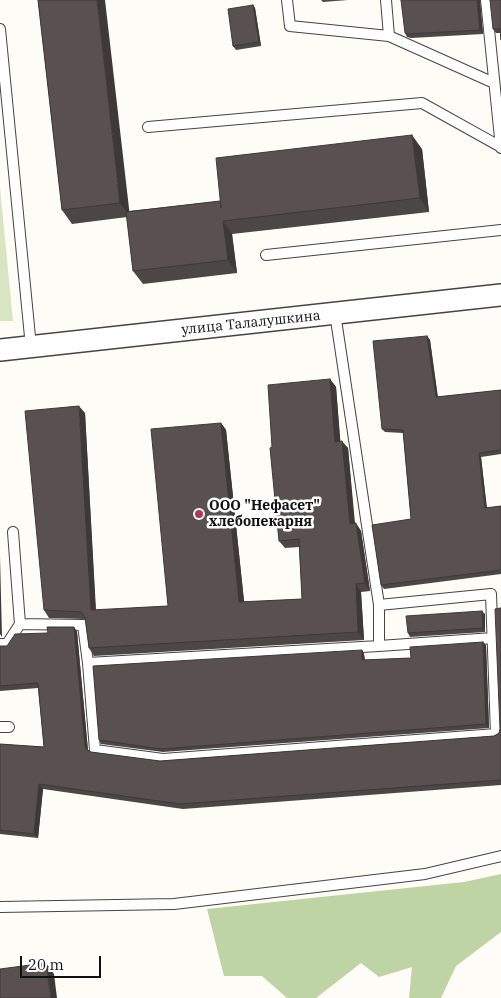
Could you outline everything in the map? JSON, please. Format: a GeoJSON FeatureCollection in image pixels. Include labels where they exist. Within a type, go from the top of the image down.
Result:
{"type":"FeatureCollection","features":[{"type":"Feature","properties":{"kind":"street","name":"улица Талалушкина"},"geometry":{"type":"LineString","coordinates":[[0,350],[501,295]]}},
{"type":"Feature","properties":{"kind":"lane"},"geometry":{"type":"LineString","coordinates":[[287,0],[290,26],[389,36],[494,83]]}},
{"type":"Feature","properties":{"kind":"lane"},"geometry":{"type":"LineString","coordinates":[[386,0],[389,36]]}},
{"type":"Feature","properties":{"kind":"lane"},"geometry":{"type":"LineString","coordinates":[[486,0],[501,148]]}},
{"type":"Feature","properties":{"kind":"lane"},"geometry":{"type":"LineString","coordinates":[[0,29],[31,347]]}},
{"type":"Feature","properties":{"kind":"lane"},"geometry":{"type":"LineString","coordinates":[[148,128],[422,102],[501,148]]}},
{"type":"Feature","properties":{"kind":"lane"},"geometry":{"type":"LineString","coordinates":[[266,255],[501,230]]}},
{"type":"Feature","properties":{"kind":"lane"},"geometry":{"type":"LineString","coordinates":[[335,313],[379,605],[379,646]]}},
{"type":"Feature","properties":{"kind":"lane"},"geometry":{"type":"LineString","coordinates":[[0,644],[7,644],[20,624],[13,532]]}},
{"type":"Feature","properties":{"kind":"lane"},"geometry":{"type":"LineString","coordinates":[[20,624],[82,626],[88,663],[95,750],[163,759],[496,734],[493,638],[496,594],[379,605]]}},
{"type":"Feature","properties":{"kind":"lane"},"geometry":{"type":"LineString","coordinates":[[88,663],[493,638]]}},
{"type":"Feature","properties":{"kind":"lane"},"geometry":{"type":"LineString","coordinates":[[0,907],[174,904],[425,874],[501,856]]}},
{"type":"Feature","properties":{"kind":"green space"},"geometry":{"type":"Polygon","coordinates":[[[0,188],[13,321],[0,321],[0,188]]]}},
{"type":"Feature","properties":{"kind":"green space"},"geometry":{"type":"Polygon","coordinates":[[[501,874],[501,932],[456,966],[441,998],[409,998],[412,967],[379,977],[361,963],[316,998],[287,998],[262,976],[224,976],[207,909],[464,882],[501,874]]]}},
{"type":"Feature","properties":{"kind":"building"},"geometry":{"type":"Polygon","coordinates":[[[38,0],[97,0],[120,203],[62,210],[38,0]]]}},
{"type":"Feature","properties":{"kind":"building"},"geometry":{"type":"Polygon","coordinates":[[[401,0],[477,0],[480,30],[405,33],[401,0]]]}},
{"type":"Feature","properties":{"kind":"building"},"geometry":{"type":"Polygon","coordinates":[[[490,0],[501,0],[501,40],[500,29],[493,29],[490,0]]]}},
{"type":"Feature","properties":{"kind":"building"},"geometry":{"type":"Polygon","coordinates":[[[253,5],[259,42],[233,46],[228,9],[253,5]]]}},
{"type":"Feature","properties":{"kind":"building"},"geometry":{"type":"Polygon","coordinates":[[[412,135],[420,198],[223,221],[228,260],[133,271],[126,212],[220,201],[221,208],[216,158],[412,135]]]}},
{"type":"Feature","properties":{"kind":"building"},"geometry":{"type":"Polygon","coordinates":[[[427,336],[436,397],[501,390],[501,450],[479,453],[485,508],[501,506],[501,570],[381,585],[372,525],[411,519],[403,430],[382,429],[373,341],[427,336]]]}},
{"type":"Feature","properties":{"kind":"building"},"geometry":{"type":"Polygon","coordinates":[[[330,379],[335,442],[342,441],[350,524],[356,523],[365,583],[356,584],[358,632],[89,648],[85,617],[81,612],[44,610],[25,411],[79,406],[91,610],[168,606],[151,429],[221,423],[239,602],[302,599],[299,539],[279,541],[270,448],[272,447],[268,385],[330,379]]]}},
{"type":"Feature","properties":{"kind":"building"},"geometry":{"type":"Polygon","coordinates":[[[501,608],[501,780],[180,804],[39,784],[34,834],[0,830],[0,744],[44,747],[38,683],[0,686],[0,646],[7,646],[15,634],[48,633],[47,627],[74,627],[86,749],[91,752],[160,761],[494,736],[499,733],[500,729],[495,609],[501,608]]]}},
{"type":"Feature","properties":{"kind":"building"},"geometry":{"type":"Polygon","coordinates":[[[482,611],[483,628],[408,633],[406,616],[482,611]]]}},
{"type":"Feature","properties":{"kind":"building"},"geometry":{"type":"Polygon","coordinates":[[[483,642],[486,724],[161,749],[99,740],[93,666],[362,650],[362,660],[411,658],[410,647],[483,642]]]}},
{"type":"Feature","properties":{"kind":"building"},"geometry":{"type":"Polygon","coordinates":[[[46,963],[51,998],[0,998],[0,969],[46,963]]]}},
{"type":"Feature","properties":{"kind":"place","name":"ООО \"Нефасет\" хлебопекарня"},"geometry":{"type":"Point","coordinates":[199,514]}}]}
